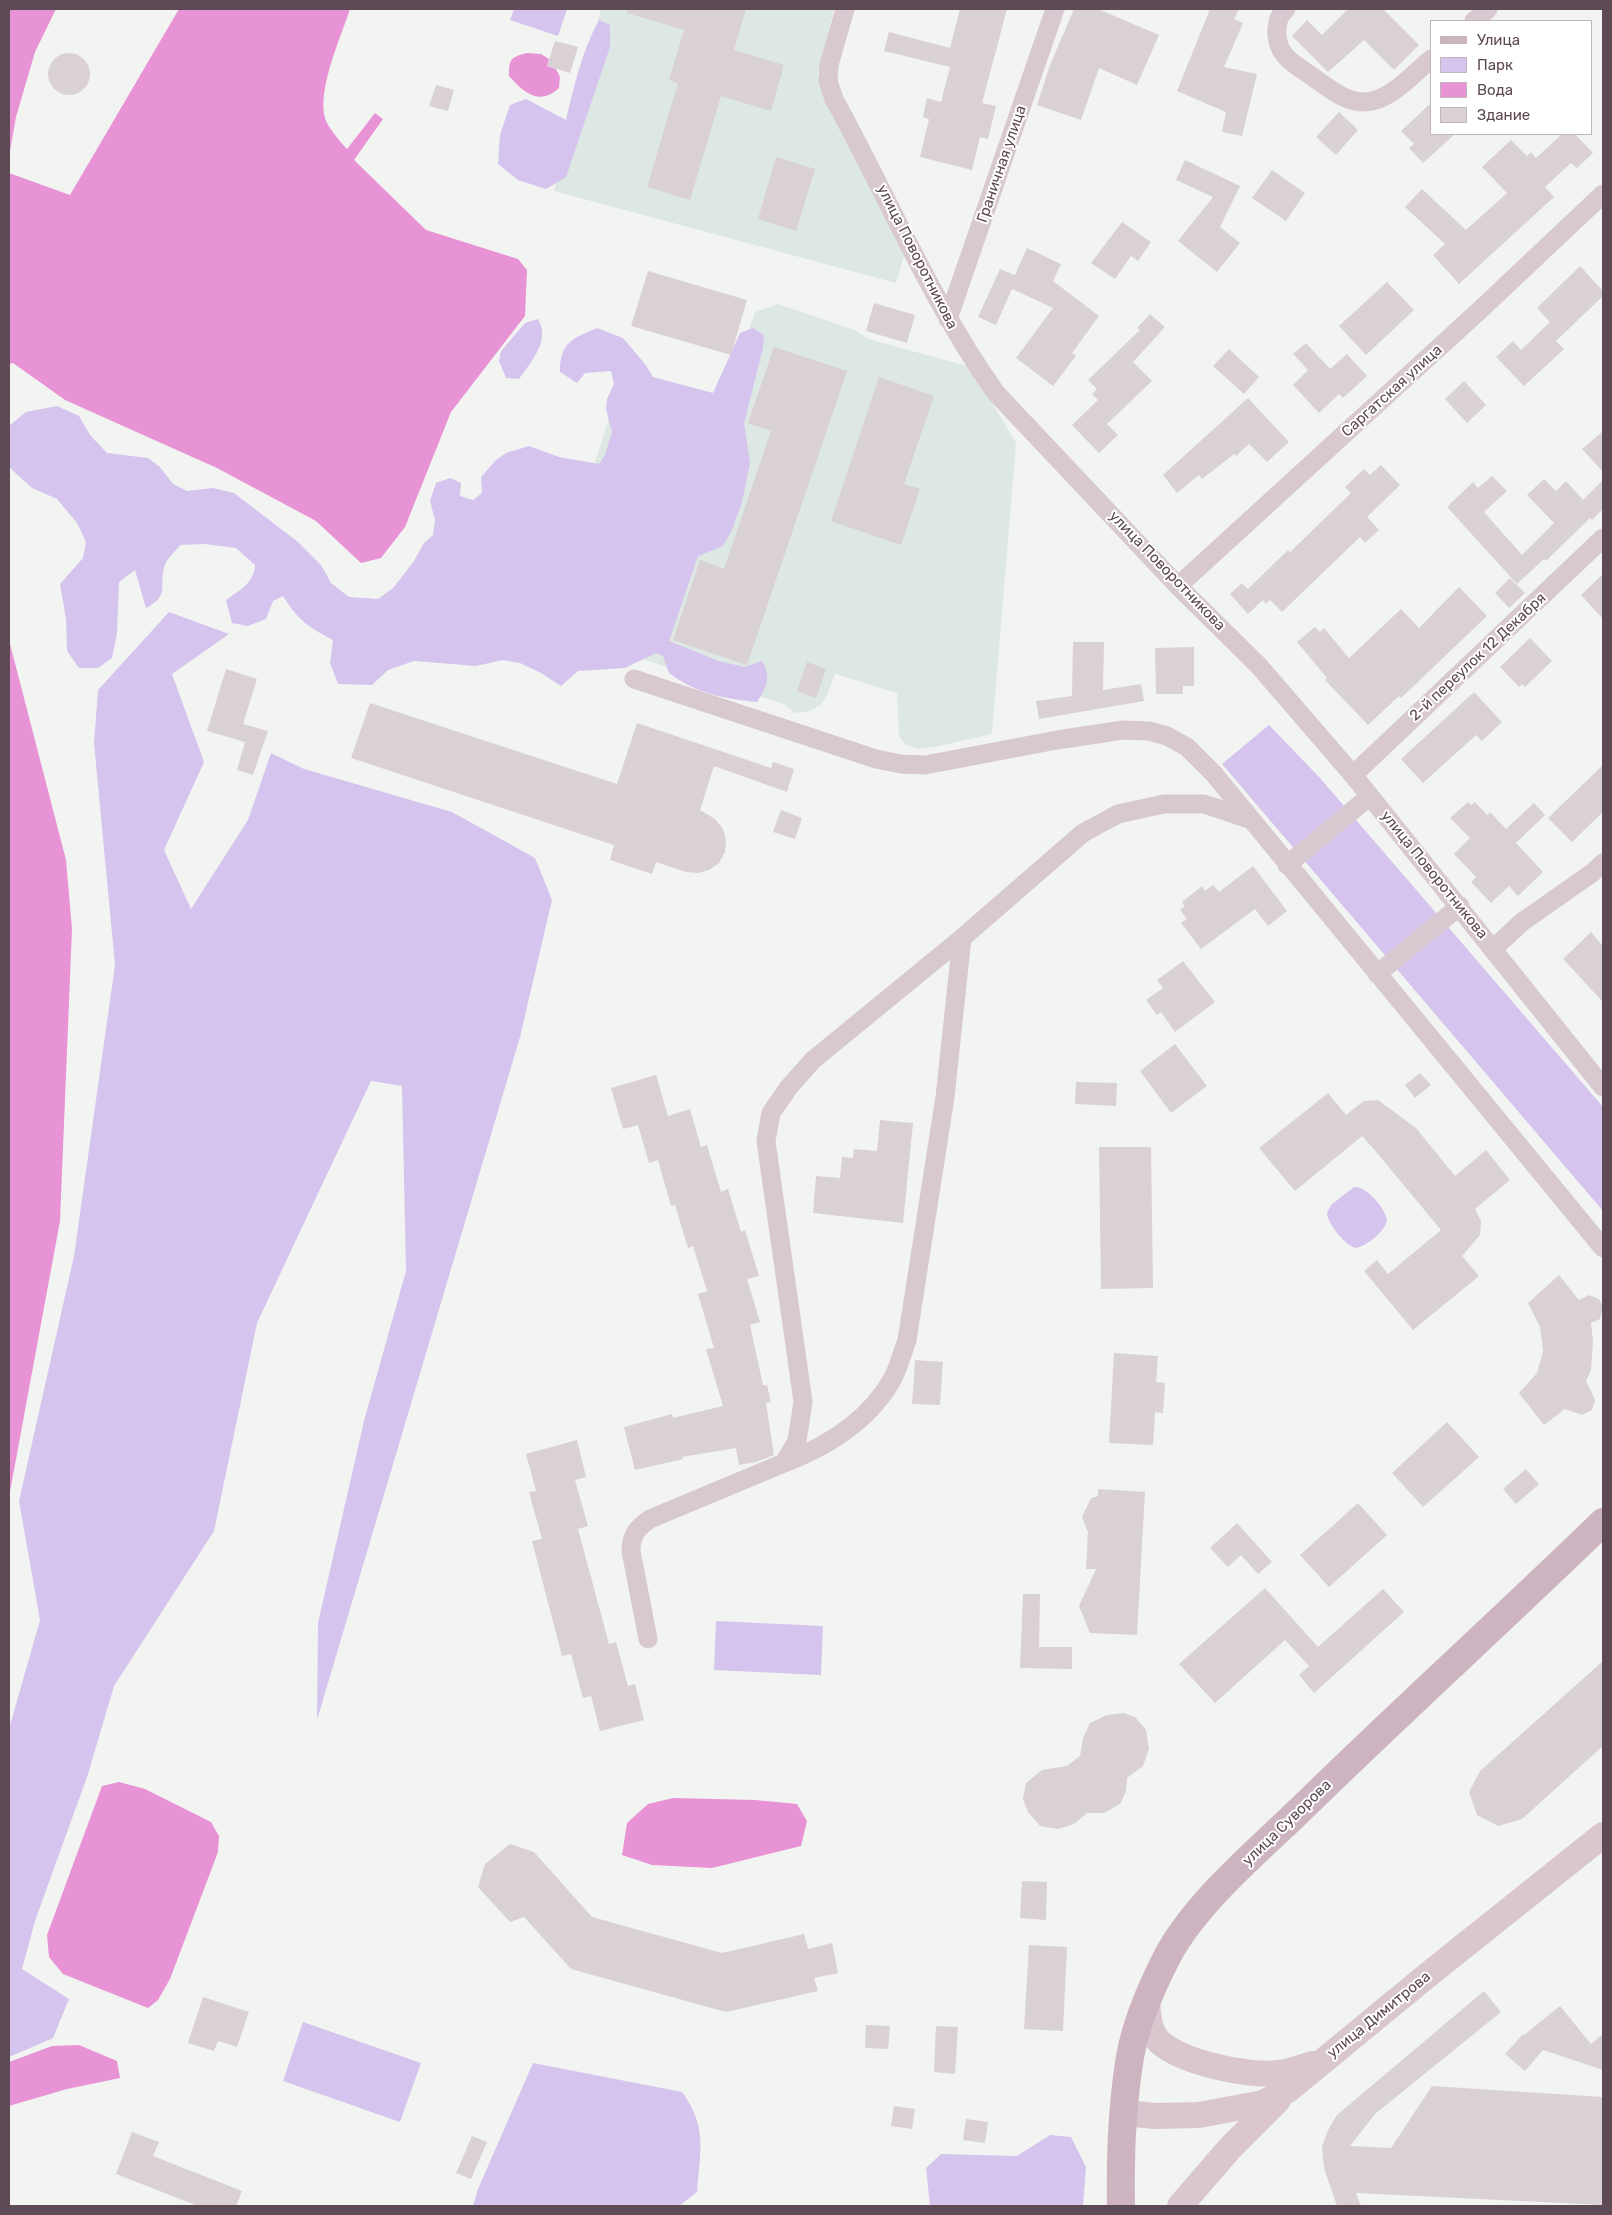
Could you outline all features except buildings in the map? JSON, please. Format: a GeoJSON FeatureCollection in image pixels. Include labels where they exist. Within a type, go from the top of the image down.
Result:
{"type":"FeatureCollection","features":[{"type":"Feature","properties":{"kind":"main road","name":"улица Суворова"},"geometry":{"type":"LineString","coordinates":[[1120,2206],[1124,2113],[1130,2056],[1147,2001],[1169,1953],[1187,1927],[1220,1889],[1314,1796],[1603,1522]]}},
{"type":"Feature","properties":{"kind":"main road","name":"улица Димитрова"},"geometry":{"type":"LineString","coordinates":[[1124,2113],[1155,2116],[1199,2115],[1263,2104],[1288,2090],[1603,1836]]}},
{"type":"Feature","properties":{"kind":"main road"},"geometry":{"type":"LineString","coordinates":[[1147,2001],[1149,2022],[1156,2038],[1174,2052],[1200,2062],[1236,2070],[1277,2074],[1295,2070],[1327,2058]]}},
{"type":"Feature","properties":{"kind":"main road"},"geometry":{"type":"LineString","coordinates":[[1180,2206],[1230,2148],[1288,2090]]}},
{"type":"Feature","properties":{"kind":"street","name":"улица Поворотникова"},"geometry":{"type":"LineString","coordinates":[[845,9],[829,65],[828,81],[834,98],[948,319],[974,362],[996,393],[1112,513],[1178,586],[1259,666],[1353,775],[1494,948],[1603,1087]]}},
{"type":"Feature","properties":{"kind":"street","name":"Граничная улица"},"geometry":{"type":"LineString","coordinates":[[948,319],[1055,9]]}},
{"type":"Feature","properties":{"kind":"street"},"geometry":{"type":"LineString","coordinates":[[1286,9],[1279,16],[1276,40],[1287,59],[1341,97],[1357,101],[1374,101],[1390,93],[1430,60]]}},
{"type":"Feature","properties":{"kind":"street"},"geometry":{"type":"LineString","coordinates":[[1475,20],[1488,9]]}},
{"type":"Feature","properties":{"kind":"street","name":"Саргатская улица"},"geometry":{"type":"LineString","coordinates":[[1178,586],[1480,310],[1603,194]]}},
{"type":"Feature","properties":{"kind":"street","name":"2-й переулок 12 Декабря"},"geometry":{"type":"LineString","coordinates":[[1353,775],[1603,538]]}},
{"type":"Feature","properties":{"kind":"street"},"geometry":{"type":"LineString","coordinates":[[634,679],[876,759],[900,764],[925,765],[1057,740],[1123,730],[1149,731],[1167,736],[1187,747],[1214,774],[1603,1248]]}},
{"type":"Feature","properties":{"kind":"street"},"geometry":{"type":"LineString","coordinates":[[1287,865],[1370,796]]}},
{"type":"Feature","properties":{"kind":"street"},"geometry":{"type":"LineString","coordinates":[[784,1463],[798,1441],[803,1402],[766,1141],[770,1113],[789,1087],[813,1060],[962,938],[1083,833],[1118,814],[1164,804],[1204,804],[1250,819]]}},
{"type":"Feature","properties":{"kind":"street"},"geometry":{"type":"LineString","coordinates":[[1494,948],[1522,922],[1592,873],[1603,862]]}},
{"type":"Feature","properties":{"kind":"street"},"geometry":{"type":"LineString","coordinates":[[1377,974],[1460,906]]}},
{"type":"Feature","properties":{"kind":"street"},"geometry":{"type":"LineString","coordinates":[[648,1639],[632,1551],[631,1539],[638,1527],[650,1519],[815,1451],[844,1432],[871,1409],[894,1377],[908,1340],[945,1097],[962,938]]}},
{"type":"Feature","properties":{"kind":"shaded area"},"geometry":{"type":"Polygon","coordinates":[[[601,9],[834,9],[818,74],[906,250],[896,283],[554,191],[601,9]]]}},
{"type":"Feature","properties":{"kind":"shaded area"},"geometry":{"type":"Polygon","coordinates":[[[778,304],[855,330],[868,339],[971,367],[1016,443],[992,734],[918,749],[906,745],[899,736],[897,693],[835,674],[827,695],[821,704],[811,711],[795,713],[784,704],[541,627],[623,376],[722,409],[755,312],[778,304]]]}},
{"type":"Feature","properties":{"kind":"green space"},"geometry":{"type":"Polygon","coordinates":[[[514,9],[567,9],[558,36],[510,20],[514,9]]]}},
{"type":"Feature","properties":{"kind":"green space"},"geometry":{"type":"Polygon","coordinates":[[[599,20],[610,25],[610,47],[566,177],[546,189],[518,180],[498,164],[500,135],[510,105],[526,99],[566,120],[583,56],[599,20]]]}},
{"type":"Feature","properties":{"kind":"green space"},"geometry":{"type":"Polygon","coordinates":[[[538,319],[542,335],[541,343],[534,358],[519,379],[506,378],[499,361],[501,351],[525,323],[538,319]]]}},
{"type":"Feature","properties":{"kind":"green space"},"geometry":{"type":"Polygon","coordinates":[[[597,328],[623,338],[645,364],[653,377],[713,393],[740,333],[753,328],[764,335],[763,348],[744,423],[750,463],[742,502],[732,530],[723,546],[698,556],[669,641],[719,661],[744,667],[762,661],[767,672],[767,682],[757,702],[722,697],[689,686],[669,673],[663,656],[656,653],[625,668],[578,671],[561,686],[541,673],[520,663],[503,660],[476,666],[414,661],[388,670],[372,685],[338,684],[330,663],[333,640],[304,622],[283,596],[273,601],[266,619],[248,626],[232,623],[226,600],[249,581],[255,565],[236,548],[205,544],[180,545],[165,565],[161,595],[146,608],[135,570],[119,582],[117,633],[112,658],[98,668],[79,668],[67,651],[66,619],[60,584],[83,558],[86,542],[77,523],[57,499],[32,488],[9,467],[9,426],[26,412],[57,406],[79,416],[90,435],[107,453],[148,458],[160,467],[173,484],[187,491],[213,488],[234,493],[298,542],[321,565],[331,583],[349,597],[378,599],[393,588],[414,561],[424,543],[433,535],[435,520],[430,501],[436,483],[450,478],[461,483],[460,496],[473,500],[482,493],[481,477],[496,460],[506,453],[529,446],[559,457],[599,464],[605,455],[612,432],[606,409],[607,399],[614,384],[611,371],[585,373],[577,383],[560,372],[562,354],[569,343],[597,328]]]}},
{"type":"Feature","properties":{"kind":"green space"},"geometry":{"type":"Polygon","coordinates":[[[169,612],[229,634],[172,674],[204,762],[164,850],[191,909],[248,820],[271,753],[304,769],[452,812],[535,858],[552,900],[520,1037],[317,1720],[318,1623],[364,1421],[406,1271],[402,1086],[371,1081],[257,1323],[214,1531],[114,1686],[88,1774],[35,1921],[22,1969],[69,1999],[53,2038],[9,2057],[9,1729],[40,1620],[19,1501],[74,1256],[115,965],[94,743],[98,690],[169,612]]]}},
{"type":"Feature","properties":{"kind":"green space"},"geometry":{"type":"Polygon","coordinates":[[[1269,725],[1320,778],[1603,1107],[1603,1211],[1222,764],[1269,725]]]}},
{"type":"Feature","properties":{"kind":"green space"},"geometry":{"type":"Polygon","coordinates":[[[1354,1187],[1365,1190],[1375,1199],[1383,1210],[1387,1221],[1374,1238],[1364,1245],[1355,1248],[1337,1233],[1330,1223],[1327,1213],[1331,1205],[1354,1187]]]}},
{"type":"Feature","properties":{"kind":"green space"},"geometry":{"type":"Polygon","coordinates":[[[716,1621],[823,1626],[821,1675],[714,1670],[716,1621]]]}},
{"type":"Feature","properties":{"kind":"green space"},"geometry":{"type":"Polygon","coordinates":[[[303,2022],[421,2063],[400,2122],[283,2081],[303,2022]]]}},
{"type":"Feature","properties":{"kind":"green space"},"geometry":{"type":"Polygon","coordinates":[[[533,2063],[682,2092],[696,2117],[699,2129],[700,2152],[697,2192],[679,2206],[473,2206],[478,2189],[533,2063]]]}},
{"type":"Feature","properties":{"kind":"green space"},"geometry":{"type":"Polygon","coordinates":[[[1050,2135],[1071,2137],[1086,2167],[1083,2206],[930,2206],[926,2168],[941,2154],[1017,2156],[1050,2135]]]}},
{"type":"Feature","properties":{"kind":"water"},"geometry":{"type":"Polygon","coordinates":[[[9,9],[56,9],[35,52],[16,117],[9,157],[9,9]]]}},
{"type":"Feature","properties":{"kind":"water"},"geometry":{"type":"Polygon","coordinates":[[[179,9],[350,9],[331,63],[324,93],[323,106],[325,118],[331,130],[347,149],[375,113],[383,119],[354,160],[426,230],[518,259],[527,270],[525,316],[451,412],[405,527],[381,558],[361,563],[316,521],[217,468],[65,400],[13,363],[9,364],[9,173],[70,195],[179,9]]]}},
{"type":"Feature","properties":{"kind":"water"},"geometry":{"type":"Polygon","coordinates":[[[527,53],[541,54],[549,59],[547,66],[556,69],[560,77],[559,88],[545,96],[538,97],[520,88],[509,76],[509,66],[512,60],[517,56],[527,53]]]}},
{"type":"Feature","properties":{"kind":"water"},"geometry":{"type":"Polygon","coordinates":[[[9,640],[66,860],[72,929],[60,1221],[9,1497],[9,640]]]}},
{"type":"Feature","properties":{"kind":"water"},"geometry":{"type":"Polygon","coordinates":[[[119,1782],[145,1789],[211,1822],[219,1836],[218,1852],[170,1979],[158,2000],[148,2008],[63,1974],[49,1957],[47,1935],[102,1786],[119,1782]]]}},
{"type":"Feature","properties":{"kind":"water"},"geometry":{"type":"Polygon","coordinates":[[[673,1798],[755,1800],[797,1804],[807,1821],[801,1846],[712,1868],[652,1865],[622,1855],[627,1823],[648,1804],[673,1798]]]}},
{"type":"Feature","properties":{"kind":"water"},"geometry":{"type":"Polygon","coordinates":[[[79,2045],[117,2061],[120,2078],[67,2089],[9,2106],[9,2062],[52,2046],[79,2045]]]}}]}
